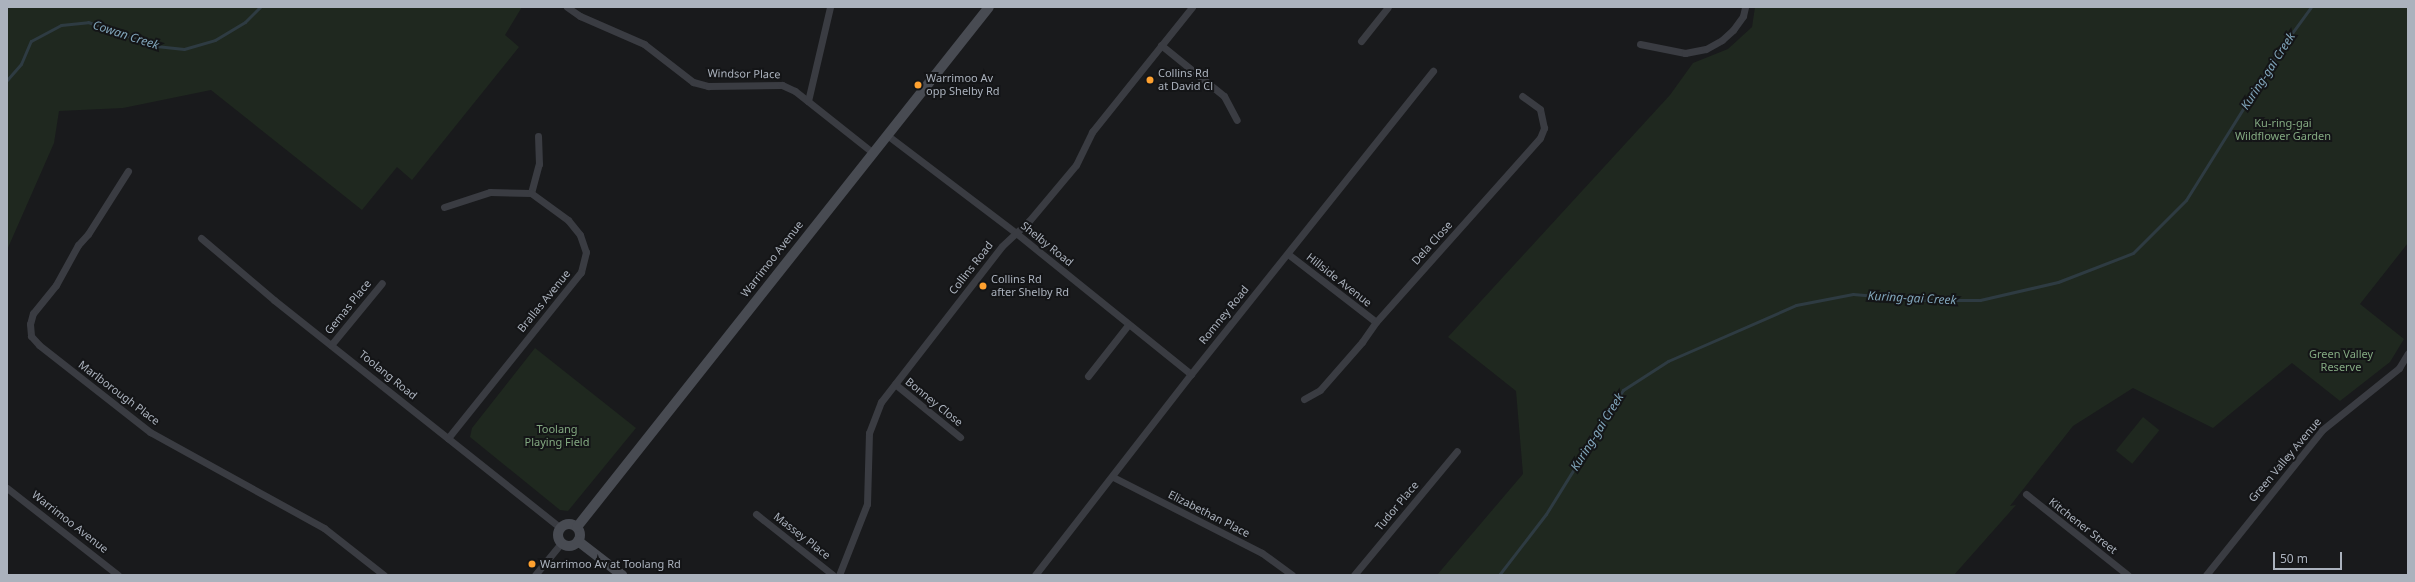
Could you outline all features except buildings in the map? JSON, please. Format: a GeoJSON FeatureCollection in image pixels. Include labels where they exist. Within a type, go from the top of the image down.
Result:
{"type":"FeatureCollection","features":[{"type":"Feature","properties":{"kind":"street","name":"Windsor Place"},"geometry":{"type":"LineString","coordinates":[[567,7],[580,16],[644,44],[692,82],[708,86],[782,85],[808,101],[872,152]]}},
{"type":"Feature","properties":{"kind":"street"},"geometry":{"type":"LineString","coordinates":[[808,101],[814,86],[830,7]]}},
{"type":"Feature","properties":{"kind":"street","name":"Warrimoo Avenue"},"geometry":{"type":"LineString","coordinates":[[577,527],[872,152],[989,7]]}},
{"type":"Feature","properties":{"kind":"street","name":"Collins Road"},"geometry":{"type":"LineString","coordinates":[[838,575],[867,504],[869,433],[881,402],[1002,246],[1076,165],[1092,132],[1192,7]]}},
{"type":"Feature","properties":{"kind":"street"},"geometry":{"type":"LineString","coordinates":[[1361,41],[1388,7]]}},
{"type":"Feature","properties":{"kind":"street"},"geometry":{"type":"LineString","coordinates":[[1640,44],[1685,53],[1706,49],[1722,40],[1733,30],[1743,16],[1745,7]]}},
{"type":"Feature","properties":{"kind":"street"},"geometry":{"type":"LineString","coordinates":[[1161,45],[1224,96],[1237,120]]}},
{"type":"Feature","properties":{"kind":"street","name":"Romney Road"},"geometry":{"type":"LineString","coordinates":[[1035,575],[1113,477],[1191,374],[1433,71]]}},
{"type":"Feature","properties":{"kind":"street","name":"Dela Close"},"geometry":{"type":"LineString","coordinates":[[1304,399],[1320,390],[1362,342],[1376,322],[1540,138],[1544,128],[1540,109],[1522,96]]}},
{"type":"Feature","properties":{"kind":"street","name":"Shelby Road"},"geometry":{"type":"LineString","coordinates":[[887,134],[1016,232],[1128,325],[1191,374]]}},
{"type":"Feature","properties":{"kind":"street"},"geometry":{"type":"LineString","coordinates":[[444,207],[490,192],[530,193],[539,164],[538,136]]}},
{"type":"Feature","properties":{"kind":"street","name":"Marlborough Place"},"geometry":{"type":"LineString","coordinates":[[128,171],[88,234],[78,245],[56,285],[33,313],[30,324],[31,336],[39,345],[150,432],[324,528],[384,575]]}},
{"type":"Feature","properties":{"kind":"street","name":"Brallas Avenue"},"geometry":{"type":"LineString","coordinates":[[448,438],[581,272],[586,252],[580,235],[568,220],[530,193]]}},
{"type":"Feature","properties":{"kind":"street","name":"Toolang Road"},"geometry":{"type":"LineString","coordinates":[[201,238],[274,300],[561,528]]}},
{"type":"Feature","properties":{"kind":"street","name":"Hillside Avenue"},"geometry":{"type":"LineString","coordinates":[[1288,254],[1376,322]]}},
{"type":"Feature","properties":{"kind":"street","name":"Gemas Place"},"geometry":{"type":"LineString","coordinates":[[332,345],[382,283]]}},
{"type":"Feature","properties":{"kind":"street"},"geometry":{"type":"LineString","coordinates":[[1088,376],[1128,325]]}},
{"type":"Feature","properties":{"kind":"street","name":"Green Valley Avenue"},"geometry":{"type":"LineString","coordinates":[[2206,575],[2322,430],[2399,368],[2408,353]]}},
{"type":"Feature","properties":{"kind":"street","name":"Bonney Close"},"geometry":{"type":"LineString","coordinates":[[895,384],[960,437]]}},
{"type":"Feature","properties":{"kind":"street","name":"Tudor Place"},"geometry":{"type":"LineString","coordinates":[[1354,575],[1457,451]]}},
{"type":"Feature","properties":{"kind":"street","name":"Elizabethan Place"},"geometry":{"type":"LineString","coordinates":[[1113,477],[1262,552],[1292,575]]}},
{"type":"Feature","properties":{"kind":"street","name":"Warrimoo Avenue"},"geometry":{"type":"LineString","coordinates":[[7,488],[118,575]]}},
{"type":"Feature","properties":{"kind":"street","name":"Kitchener Street"},"geometry":{"type":"LineString","coordinates":[[2026,494],[2128,575]]}},
{"type":"Feature","properties":{"kind":"street","name":"Massey Place"},"geometry":{"type":"LineString","coordinates":[[756,514],[834,575]]}},
{"type":"Feature","properties":{"kind":"street"},"geometry":{"type":"LineString","coordinates":[[568,524],[577,527],[580,535],[578,541],[571,545],[562,542],[559,536],[561,528],[568,524]]}},
{"type":"Feature","properties":{"kind":"street"},"geometry":{"type":"LineString","coordinates":[[578,541],[622,575]]}},
{"type":"Feature","properties":{"kind":"street"},"geometry":{"type":"LineString","coordinates":[[535,575],[562,542]]}},
{"type":"Feature","properties":{"kind":"green space"},"geometry":{"type":"Polygon","coordinates":[[[7,7],[522,7],[505,35],[519,47],[412,180],[397,167],[362,210],[211,90],[123,108],[59,111],[54,143],[7,250],[7,7]]]}},
{"type":"Feature","properties":{"kind":"green space","name":"Ku-ring-gai Wildflower Garden"},"geometry":{"type":"Polygon","coordinates":[[[1755,7],[2408,7],[2408,243],[2360,304],[2404,339],[2390,362],[2340,401],[2292,363],[2213,428],[2133,388],[2073,426],[2010,506],[2016,505],[1954,575],[1437,575],[1523,474],[1516,391],[1448,337],[1670,95],[1693,63],[1728,49],[1752,27],[1755,7]]]}},
{"type":"Feature","properties":{"kind":"green space","name":"Toolang Playing Field"},"geometry":{"type":"Polygon","coordinates":[[[535,348],[636,428],[568,511],[560,510],[470,437],[472,428],[535,348]]]}},
{"type":"Feature","properties":{"kind":"green space"},"geometry":{"type":"Polygon","coordinates":[[[2143,417],[2159,430],[2132,464],[2116,450],[2143,417]]]}},
{"type":"Feature","properties":{"kind":"waterway","name":"Cowan Creek"},"geometry":{"type":"LineString","coordinates":[[7,80],[21,64],[31,41],[61,25],[88,22],[156,46],[184,49],[215,40],[245,22],[260,7]]}},
{"type":"Feature","properties":{"kind":"waterway","name":"Kuring-gai Creek"},"geometry":{"type":"LineString","coordinates":[[1499,575],[1546,514],[1623,390],[1668,361],[1796,305],[1853,294],[1922,300],[1980,300],[2058,282],[2133,253],[2186,200],[2279,51],[2311,7]]}},
{"type":"Feature","properties":{"kind":"place","name":"Collins Rd at David Cl"},"geometry":{"type":"Point","coordinates":[1150,80]}},
{"type":"Feature","properties":{"kind":"place","name":"Warrimoo Av opp Shelby Rd"},"geometry":{"type":"Point","coordinates":[918,85]}},
{"type":"Feature","properties":{"kind":"place","name":"Collins Rd after Shelby Rd"},"geometry":{"type":"Point","coordinates":[983,286]}},
{"type":"Feature","properties":{"kind":"place","name":"Warrimoo Av at Toolang Rd"},"geometry":{"type":"Point","coordinates":[532,564]}},
{"type":"Feature","properties":{"kind":"park label","name":"Green Valley Reserve"},"geometry":{"type":"Point","coordinates":[2341,361]}}]}
